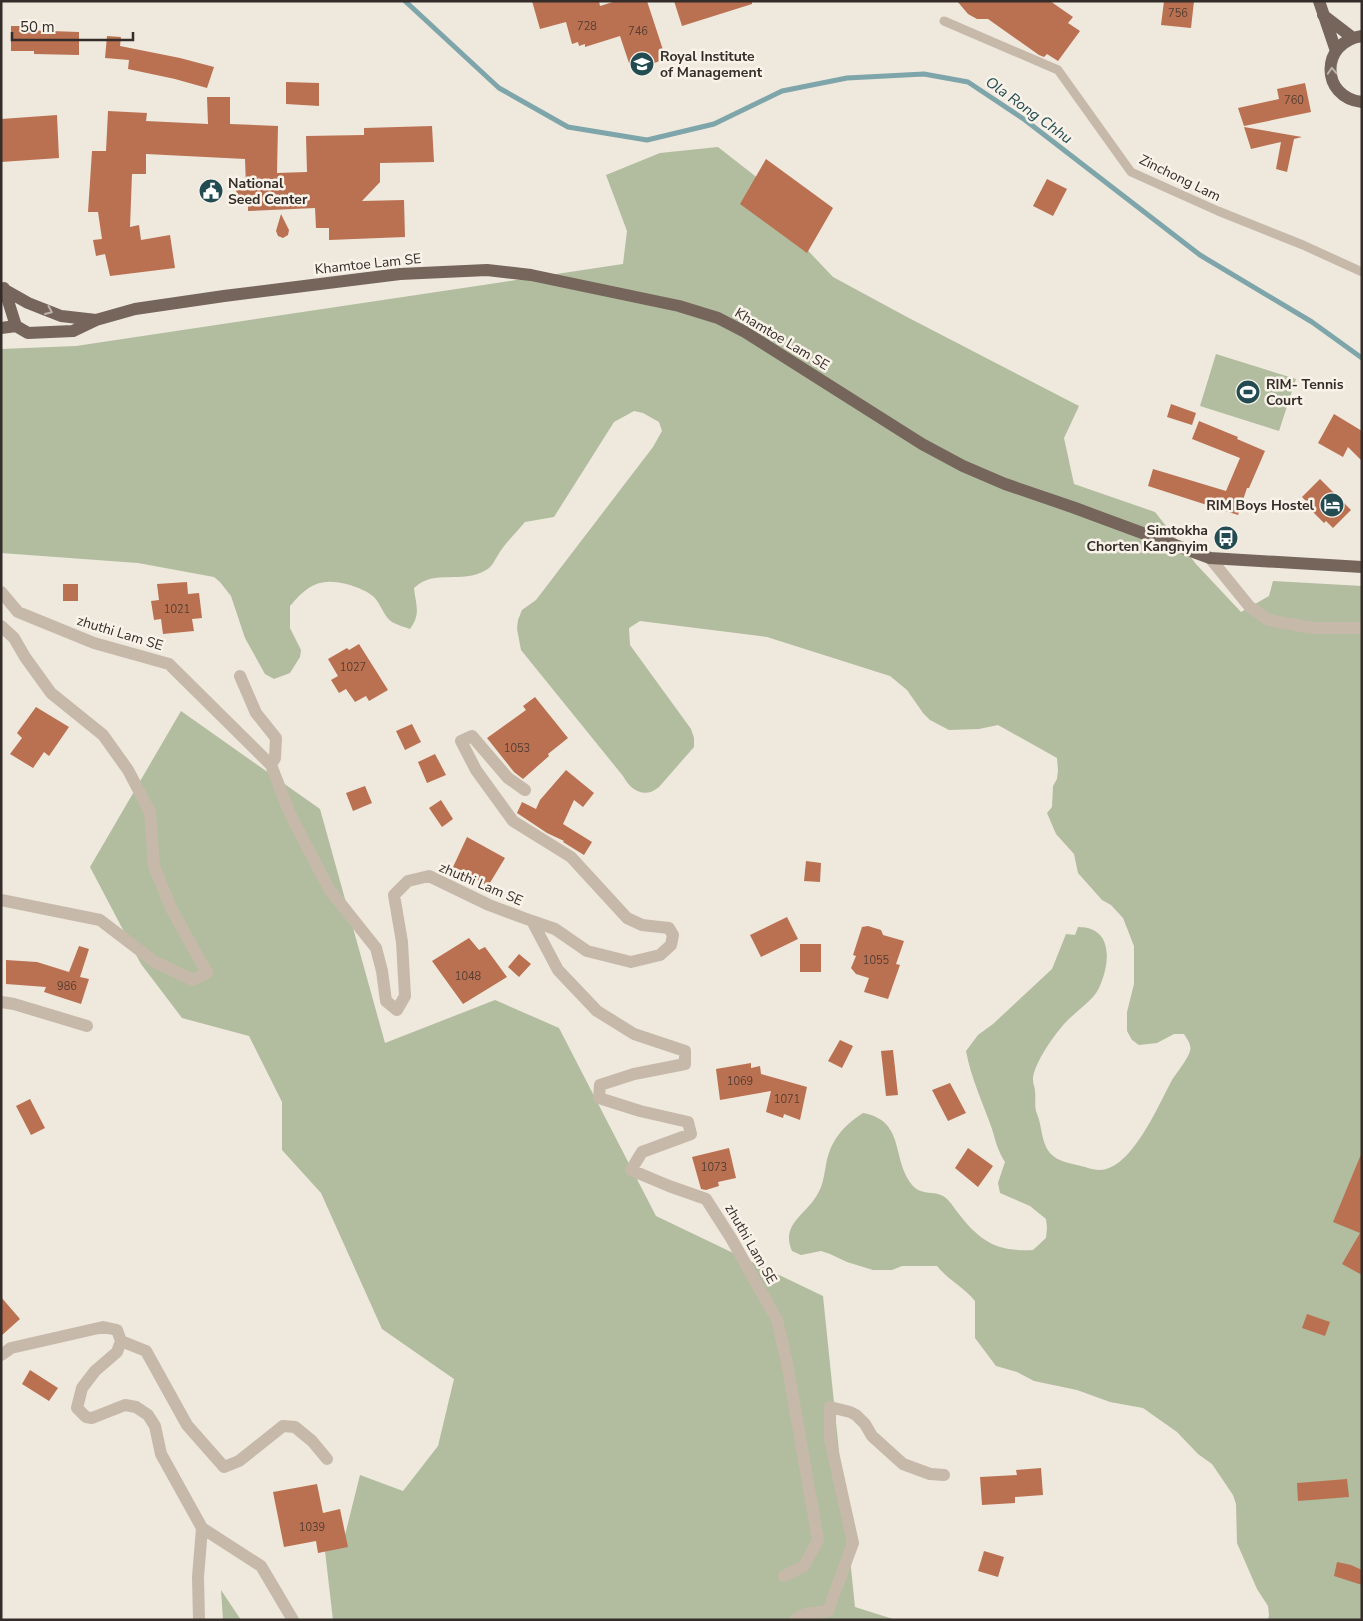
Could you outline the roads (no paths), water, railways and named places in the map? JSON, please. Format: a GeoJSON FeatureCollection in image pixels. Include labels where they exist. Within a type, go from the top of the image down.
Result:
{"type":"FeatureCollection","features":[{"type":"Feature","properties":{"kind":"main road"},"geometry":{"type":"LineString","coordinates":[[1319,1],[1336,51]]}},
{"type":"Feature","properties":{"kind":"main road"},"geometry":{"type":"LineString","coordinates":[[1324,16],[1357,37]]}},
{"type":"Feature","properties":{"kind":"main road"},"geometry":{"type":"LineString","coordinates":[[1357,37],[1343,42],[1336,51],[1330,67],[1333,84],[1344,96],[1362,102]]}},
{"type":"Feature","properties":{"kind":"main road","name":"Khamtoe Lam SE"},"geometry":{"type":"LineString","coordinates":[[16,326],[28,334],[73,331],[96,320],[135,309],[400,274],[454,270],[487,270],[531,275],[679,306],[718,318],[745,332],[922,444],[963,466],[1005,484],[1210,558],[1362,568]]}},
{"type":"Feature","properties":{"kind":"main road"},"geometry":{"type":"LineString","coordinates":[[1,328],[16,326],[3,288]]}},
{"type":"Feature","properties":{"kind":"main road","name":"Khamtoe Lam SE"},"geometry":{"type":"LineString","coordinates":[[3,288],[28,303],[62,316],[96,320]]}},
{"type":"Feature","properties":{"kind":"street"},"geometry":{"type":"LineString","coordinates":[[1210,558],[1249,606],[1268,620],[1313,628],[1362,628]]}},
{"type":"Feature","properties":{"kind":"street","name":"zhuthi Lam SE"},"geometry":{"type":"LineString","coordinates":[[1,592],[18,612],[94,644],[169,664],[271,765],[290,814],[329,889],[376,948],[382,971],[386,1001],[397,1010],[404,996],[402,942],[394,895],[408,881],[429,876],[489,905],[532,921],[558,970],[597,1011],[634,1034],[685,1051],[685,1064],[634,1074],[600,1085],[599,1098],[640,1111],[688,1122],[691,1134],[642,1152],[631,1170],[706,1199],[731,1238],[777,1320],[787,1364],[818,1540],[804,1566],[784,1576]]}},
{"type":"Feature","properties":{"kind":"street"},"geometry":{"type":"LineString","coordinates":[[1,626],[14,638],[51,693],[103,735],[128,770],[150,812],[154,866],[157,875],[170,908],[207,973],[193,980],[155,962],[100,920],[1,900]]}},
{"type":"Feature","properties":{"kind":"street"},"geometry":{"type":"LineString","coordinates":[[240,676],[256,713],[276,738],[275,758],[271,765]]}},
{"type":"Feature","properties":{"kind":"street"},"geometry":{"type":"LineString","coordinates":[[525,790],[508,778],[472,736],[461,740],[476,770],[513,821],[571,857],[627,918],[642,925],[669,928],[674,935],[671,945],[660,955],[631,962],[587,951],[555,929],[532,921]]}},
{"type":"Feature","properties":{"kind":"street"},"geometry":{"type":"LineString","coordinates":[[1,1002],[14,1004],[87,1026]]}},
{"type":"Feature","properties":{"kind":"street"},"geometry":{"type":"LineString","coordinates":[[1,1355],[11,1348],[103,1327],[117,1330],[120,1342],[117,1352],[95,1371],[82,1388],[78,1408],[86,1416],[92,1418],[125,1405],[136,1407],[148,1415],[154,1426],[161,1454],[202,1528],[261,1566],[293,1620]]}},
{"type":"Feature","properties":{"kind":"street"},"geometry":{"type":"LineString","coordinates":[[120,1342],[146,1351],[187,1425],[224,1467],[239,1461],[283,1426],[295,1427],[312,1441],[327,1460]]}},
{"type":"Feature","properties":{"kind":"street"},"geometry":{"type":"LineString","coordinates":[[795,1620],[805,1614],[828,1611],[853,1543],[830,1439],[830,1407],[856,1415],[865,1424],[872,1436],[903,1464],[930,1474],[944,1475]]}},
{"type":"Feature","properties":{"kind":"street"},"geometry":{"type":"LineString","coordinates":[[199,1620],[198,1577],[202,1528]]}},
{"type":"Feature","properties":{"kind":"lane","name":"Zinchong Lam"},"geometry":{"type":"LineString","coordinates":[[944,21],[1058,70],[1131,172],[1218,212],[1303,245],[1362,272]]}},
{"type":"Feature","properties":{"kind":"waterway","name":"Ola Rong Chhu"},"geometry":{"type":"LineString","coordinates":[[405,1],[499,88],[568,127],[647,140],[714,124],[782,91],[847,78],[924,74],[968,82],[1025,120],[1200,255],[1312,322],[1362,358]]}},
{"type":"Feature","properties":{"kind":"place","name":"Royal Institute of Management"},"geometry":{"type":"Point","coordinates":[642,64]}},
{"type":"Feature","properties":{"kind":"place","name":"National Seed Center"},"geometry":{"type":"Point","coordinates":[211,191]}},
{"type":"Feature","properties":{"kind":"place","name":"RIM- Tennis Court"},"geometry":{"type":"Point","coordinates":[1248,392]}},
{"type":"Feature","properties":{"kind":"place","name":"RIM Boys Hostel"},"geometry":{"type":"Point","coordinates":[1332,505]}},
{"type":"Feature","properties":{"kind":"place","name":"Simtokha Chorten Kangnyim"},"geometry":{"type":"Point","coordinates":[1226,538]}}]}
